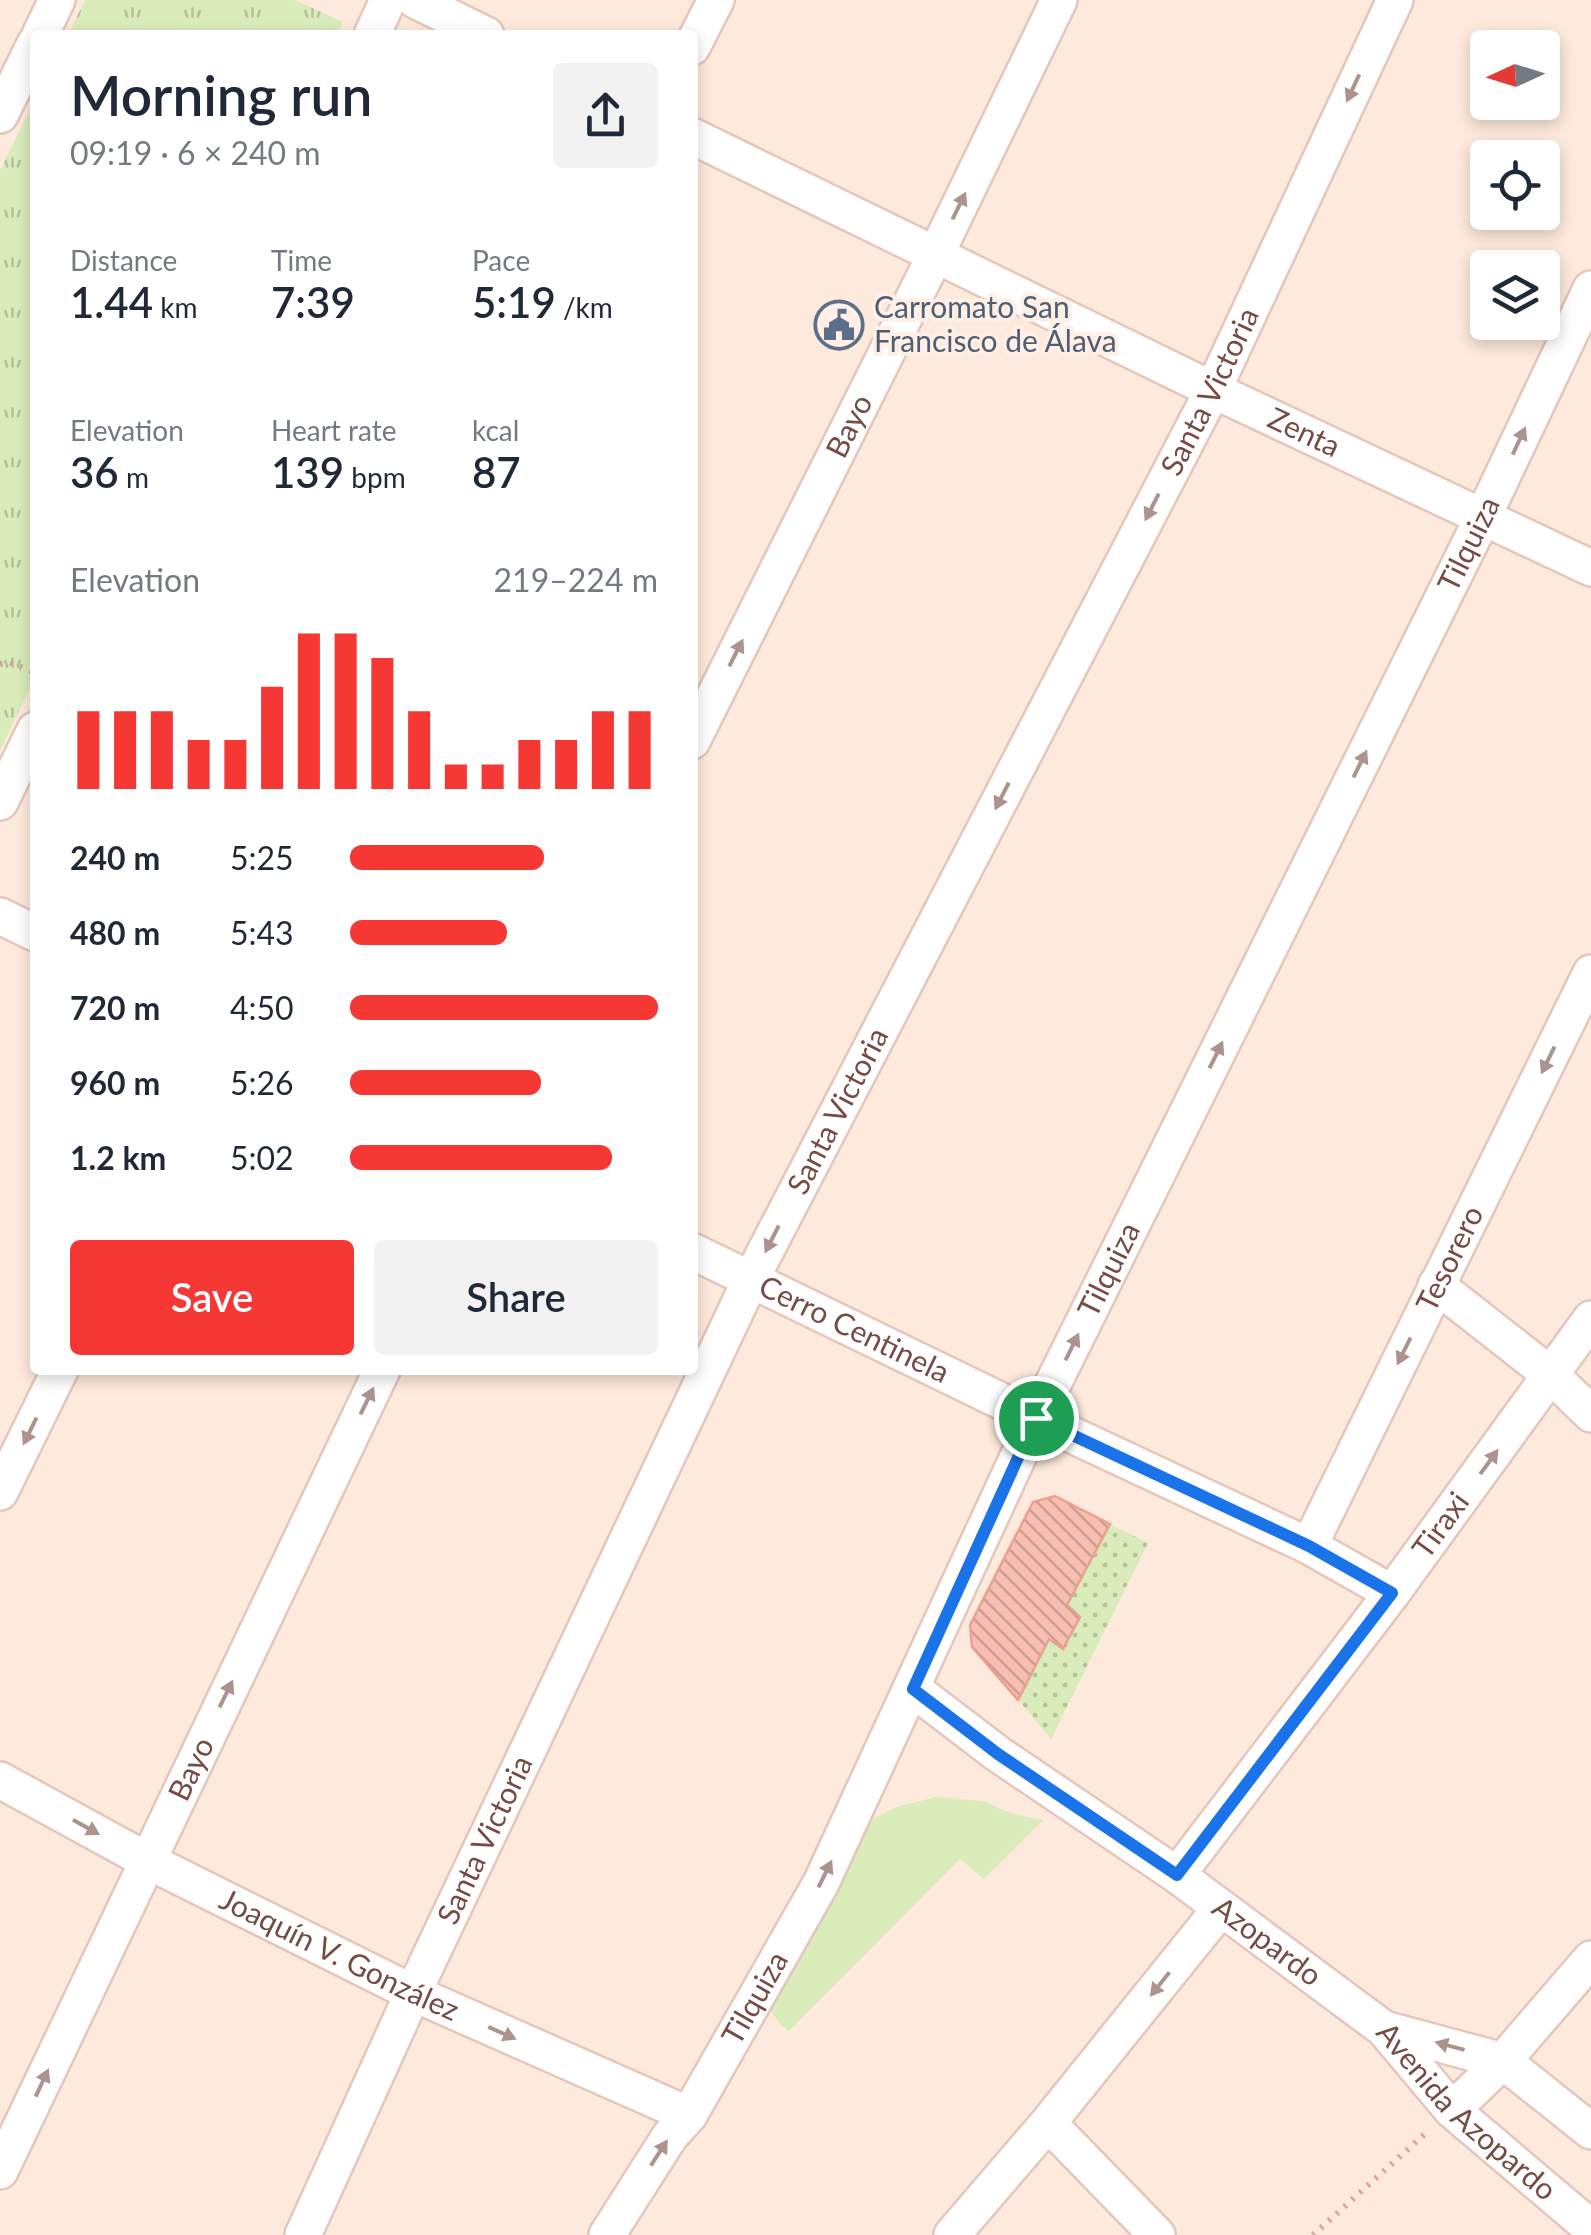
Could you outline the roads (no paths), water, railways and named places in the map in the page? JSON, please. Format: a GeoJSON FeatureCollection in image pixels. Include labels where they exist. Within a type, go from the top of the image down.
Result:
{"type":"FeatureCollection","features":[{"type":"Feature","properties":{"kind":"street"},"geometry":{"type":"LineString","coordinates":[[42,30],[57,0]]}},
{"type":"Feature","properties":{"kind":"street"},"geometry":{"type":"LineString","coordinates":[[374,30],[388,0]]}},
{"type":"Feature","properties":{"kind":"street"},"geometry":{"type":"LineString","coordinates":[[415,0],[476,30]]}},
{"type":"Feature","properties":{"kind":"street"},"geometry":{"type":"LineString","coordinates":[[698,35],[716,0]]}},
{"type":"Feature","properties":{"kind":"street","name":"Bayo"},"geometry":{"type":"LineString","coordinates":[[698,728],[1059,0]]}},
{"type":"Feature","properties":{"kind":"street","name":"Santa Victoria"},"geometry":{"type":"LineString","coordinates":[[303,2235],[413,1993],[751,1279],[1213,390],[1395,0]]}},
{"type":"Feature","properties":{"kind":"street"},"geometry":{"type":"LineString","coordinates":[[0,116],[30,54]]}},
{"type":"Feature","properties":{"kind":"street","name":"Zenta"},"geometry":{"type":"LineString","coordinates":[[698,139],[1213,390],[1591,568]]}},
{"type":"Feature","properties":{"kind":"street","name":"Tilquiza"},"geometry":{"type":"LineString","coordinates":[[606,2235],[670,2136],[689,2116],[821,1883],[1036,1418],[1591,289]]}},
{"type":"Feature","properties":{"kind":"street"},"geometry":{"type":"LineString","coordinates":[[0,802],[30,740]]}},
{"type":"Feature","properties":{"kind":"street"},"geometry":{"type":"LineString","coordinates":[[0,916],[30,930]]}},
{"type":"Feature","properties":{"kind":"street","name":"Tesorero"},"geometry":{"type":"LineString","coordinates":[[1309,1546],[1591,973]]}},
{"type":"Feature","properties":{"kind":"street","name":"Cerro Centinela"},"geometry":{"type":"LineString","coordinates":[[698,1254],[1309,1546],[1392,1593]]}},
{"type":"Feature","properties":{"kind":"street"},"geometry":{"type":"LineString","coordinates":[[1436,1286],[1552,1376],[1591,1414]]}},
{"type":"Feature","properties":{"kind":"street","name":"Tiraxi"},"geometry":{"type":"LineString","coordinates":[[1177,1875],[1392,1593],[1591,1319]]}},
{"type":"Feature","properties":{"kind":"street"},"geometry":{"type":"LineString","coordinates":[[0,1492],[58,1375]]}},
{"type":"Feature","properties":{"kind":"street","name":"Bayo"},"geometry":{"type":"LineString","coordinates":[[0,2171],[380,1375]]}},
{"type":"Feature","properties":{"kind":"street","name":"Azopardo"},"geometry":{"type":"LineString","coordinates":[[913,1689],[998,1754],[1177,1875],[1384,2028]]}},
{"type":"Feature","properties":{"kind":"street","name":"Joaquín V. González"},"geometry":{"type":"LineString","coordinates":[[0,1780],[146,1860],[413,1993],[689,2116]]}},
{"type":"Feature","properties":{"kind":"street"},"geometry":{"type":"LineString","coordinates":[[952,2235],[1221,1908]]}},
{"type":"Feature","properties":{"kind":"street"},"geometry":{"type":"LineString","coordinates":[[1452,2110],[1503,2061],[1591,1959]]}},
{"type":"Feature","properties":{"kind":"street","name":"Avenida Azopardo"},"geometry":{"type":"LineString","coordinates":[[1384,2028],[1503,2061],[1591,2131]]}},
{"type":"Feature","properties":{"kind":"street","name":"Avenida Azopardo"},"geometry":{"type":"LineString","coordinates":[[1384,2028],[1452,2110],[1591,2228]]}},
{"type":"Feature","properties":{"kind":"street"},"geometry":{"type":"LineString","coordinates":[[1048,2122],[1157,2235]]}},
{"type":"Feature","properties":{"kind":"place","name":"Carromato San Francisco de Álava"},"geometry":{"type":"Point","coordinates":[839,325]}}]}
